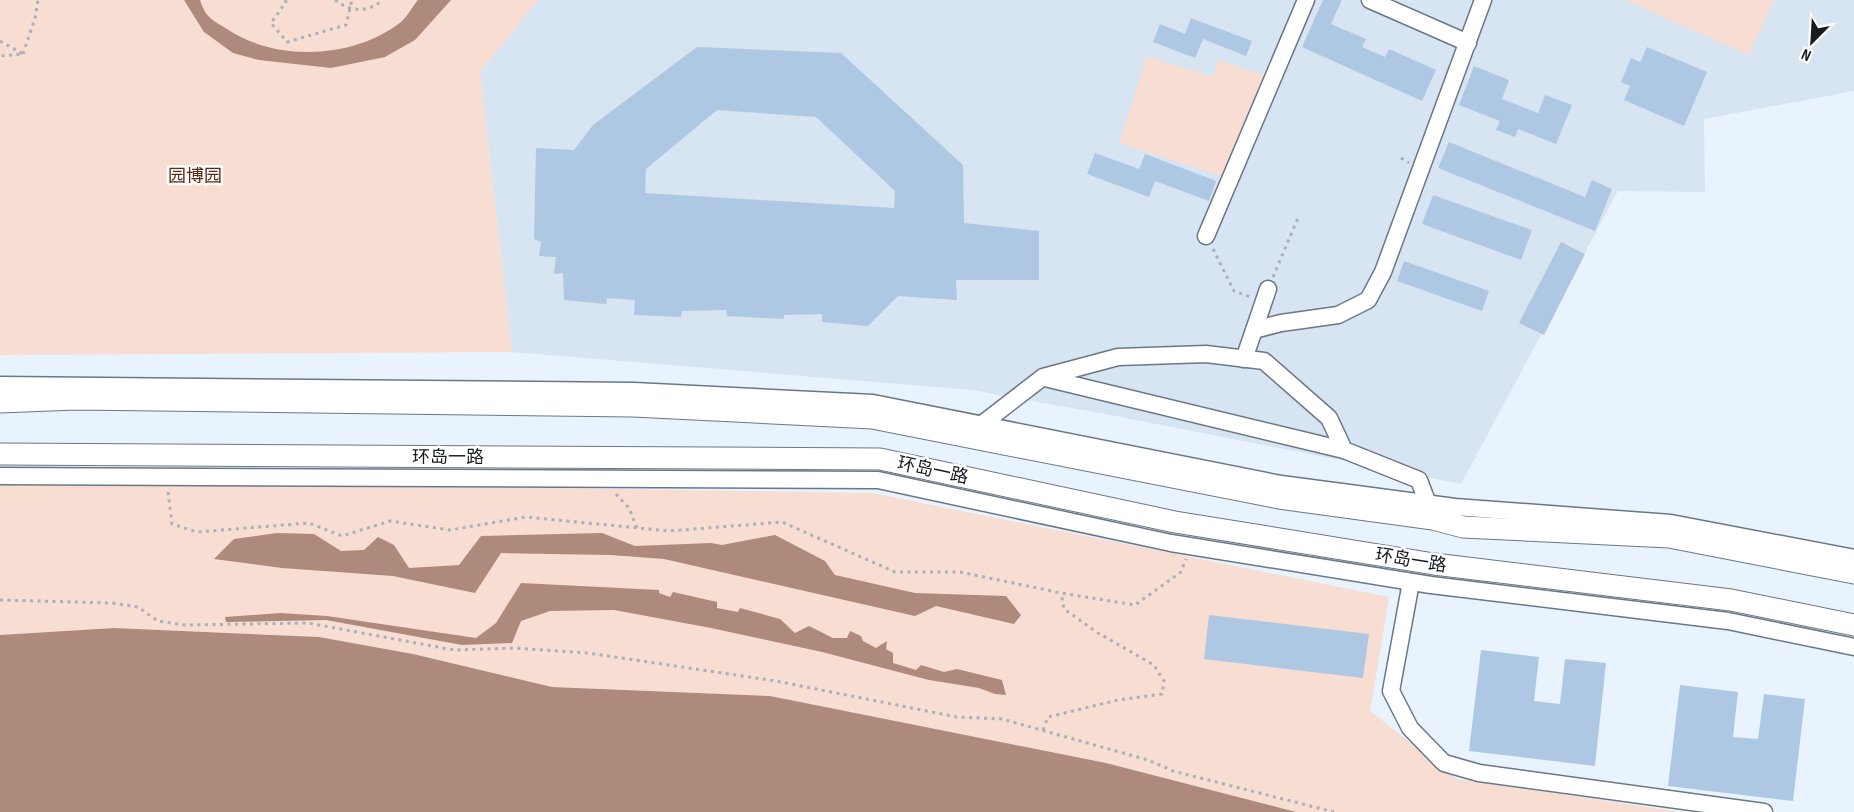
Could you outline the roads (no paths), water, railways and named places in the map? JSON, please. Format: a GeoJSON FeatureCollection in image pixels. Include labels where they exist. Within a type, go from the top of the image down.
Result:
{"type":"FeatureCollection","features":[{"type":"Feature","properties":{"kind":"main road"},"geometry":{"type":"LineString","coordinates":[[76,399],[104,386],[124,401]]}},
{"type":"Feature","properties":{"kind":"main road"},"geometry":{"type":"LineString","coordinates":[[0,402],[76,399],[633,405],[872,417],[974,430],[1279,498],[1430,512],[1463,527],[1669,537],[1854,573]]}},
{"type":"Feature","properties":{"kind":"main road","name":"环岛一路"},"geometry":{"type":"LineString","coordinates":[[0,454],[880,459],[1175,522],[1434,564],[1731,600],[1854,625]]}},
{"type":"Feature","properties":{"kind":"street"},"geometry":{"type":"LineString","coordinates":[[1206,236],[1306,0]]}},
{"type":"Feature","properties":{"kind":"street"},"geometry":{"type":"LineString","coordinates":[[1370,0],[1467,42]]}},
{"type":"Feature","properties":{"kind":"street"},"geometry":{"type":"LineString","coordinates":[[1254,330],[1281,323],[1338,315],[1368,300],[1383,272],[1483,0]]}},
{"type":"Feature","properties":{"kind":"street"},"geometry":{"type":"LineString","coordinates":[[1244,359],[1268,289]]}},
{"type":"Feature","properties":{"kind":"street"},"geometry":{"type":"LineString","coordinates":[[0,385],[634,391],[873,403],[974,430],[1043,377],[1118,357],[1206,354],[1264,361],[1329,418],[1344,450]]}},
{"type":"Feature","properties":{"kind":"street"},"geometry":{"type":"LineString","coordinates":[[1043,377],[1344,450],[1419,480],[1430,512],[1671,522],[1854,558]]}},
{"type":"Feature","properties":{"kind":"street"},"geometry":{"type":"LineString","coordinates":[[0,476],[878,480],[1191,546],[1412,582],[1728,621],[1854,646]]}},
{"type":"Feature","properties":{"kind":"street"},"geometry":{"type":"LineString","coordinates":[[1412,582],[1391,691],[1410,728],[1444,763],[1479,773],[1764,812]]}},
{"type":"Feature","properties":{"kind":"park label","name":"园博园"},"geometry":{"type":"Point","coordinates":[195,176]}}]}
